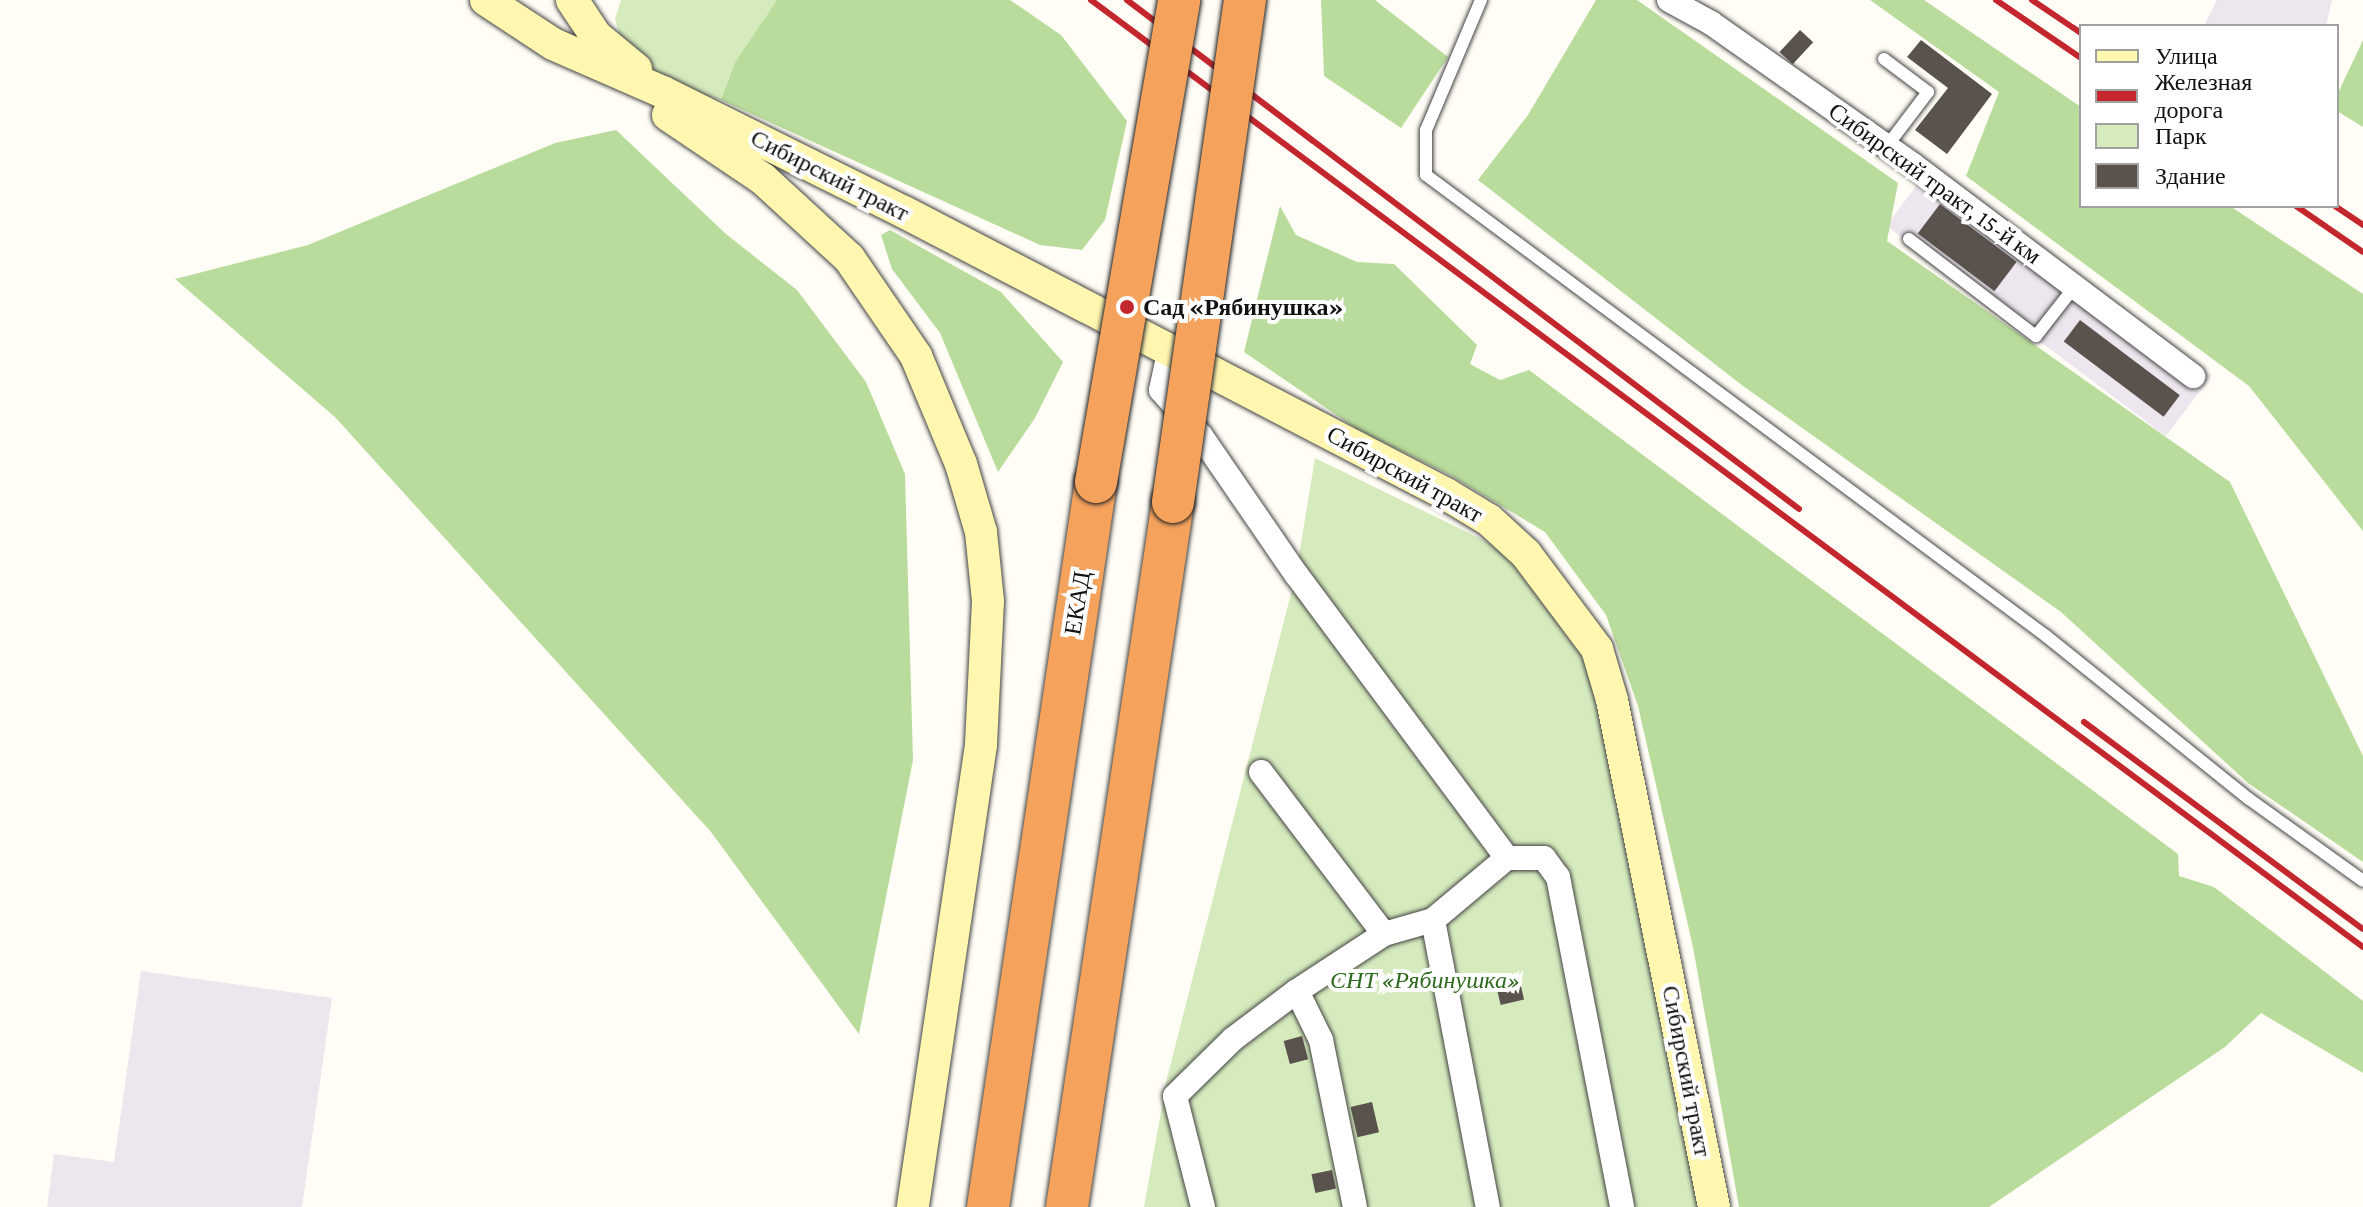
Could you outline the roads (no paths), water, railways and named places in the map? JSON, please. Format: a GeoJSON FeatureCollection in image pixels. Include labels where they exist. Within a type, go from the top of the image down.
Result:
{"type":"FeatureCollection","features":[{"type":"Feature","properties":{"kind":"highway","name":"ЕКАД"},"geometry":{"type":"LineString","coordinates":[[988,1207],[1096,482],[1179,0]]}},
{"type":"Feature","properties":{"kind":"highway"},"geometry":{"type":"LineString","coordinates":[[1067,1207],[1245,0]]}},
{"type":"Feature","properties":{"kind":"main road","name":"Сибирский тракт"},"geometry":{"type":"LineString","coordinates":[[486,0],[553,44],[663,92],[1170,348],[1489,520],[1545,574],[1597,649],[1612,700],[1714,1207]]}},
{"type":"Feature","properties":{"kind":"main road","name":"Сибирский тракт"},"geometry":{"type":"LineString","coordinates":[[572,0],[588,27],[663,92]]}},
{"type":"Feature","properties":{"kind":"main road"},"geometry":{"type":"LineString","coordinates":[[592,0],[595,21],[611,48]]}},
{"type":"Feature","properties":{"kind":"main road"},"geometry":{"type":"LineString","coordinates":[[553,44],[714,143],[808,216],[849,258],[916,356],[961,464],[981,532],[988,601],[987,668],[981,745],[913,1207]]}},
{"type":"Feature","properties":{"kind":"street","name":"Сибирский тракт, 15-й км"},"geometry":{"type":"LineString","coordinates":[[1669,0],[1711,23],[1887,146],[2193,376]]}},
{"type":"Feature","properties":{"kind":"street"},"geometry":{"type":"LineString","coordinates":[[1170,348],[1161,390],[1201,436],[1296,574],[1507,858]]}},
{"type":"Feature","properties":{"kind":"street"},"geometry":{"type":"LineString","coordinates":[[1261,772],[1384,934]]}},
{"type":"Feature","properties":{"kind":"street"},"geometry":{"type":"LineString","coordinates":[[1203,1207],[1175,1096],[1233,1039],[1297,991],[1384,934],[1433,920],[1507,858],[1544,858],[1558,877],[1622,1207]]}},
{"type":"Feature","properties":{"kind":"street"},"geometry":{"type":"LineString","coordinates":[[1433,920],[1488,1207]]}},
{"type":"Feature","properties":{"kind":"street"},"geometry":{"type":"LineString","coordinates":[[1297,991],[1321,1040],[1355,1207]]}},
{"type":"Feature","properties":{"kind":"lane"},"geometry":{"type":"LineString","coordinates":[[1481,0],[1426,130],[1426,175],[2046,636],[2249,799],[2363,881]]}},
{"type":"Feature","properties":{"kind":"lane"},"geometry":{"type":"LineString","coordinates":[[1884,59],[1928,92],[1887,146]]}},
{"type":"Feature","properties":{"kind":"lane"},"geometry":{"type":"LineString","coordinates":[[1909,239],[2036,336],[2075,286]]}},
{"type":"Feature","properties":{"kind":"railway"},"geometry":{"type":"LineString","coordinates":[[1091,0],[2363,947]]}},
{"type":"Feature","properties":{"kind":"railway"},"geometry":{"type":"LineString","coordinates":[[1127,0],[1799,509]]}},
{"type":"Feature","properties":{"kind":"railway"},"geometry":{"type":"LineString","coordinates":[[1996,0],[2079,57]]}},
{"type":"Feature","properties":{"kind":"railway"},"geometry":{"type":"LineString","coordinates":[[2032,0],[2079,32]]}},
{"type":"Feature","properties":{"kind":"railway"},"geometry":{"type":"LineString","coordinates":[[2299,208],[2363,252]]}},
{"type":"Feature","properties":{"kind":"railway"},"geometry":{"type":"LineString","coordinates":[[2338,208],[2363,225]]}},
{"type":"Feature","properties":{"kind":"railway"},"geometry":{"type":"LineString","coordinates":[[2084,722],[2363,929]]}},
{"type":"Feature","properties":{"kind":"place","name":"Сад «Рябинушка»"},"geometry":{"type":"Point","coordinates":[1127,307]}},
{"type":"Feature","properties":{"kind":"park label","name":"СНТ «Рябинушка»"},"geometry":{"type":"Point","coordinates":[1425,980]}}]}
